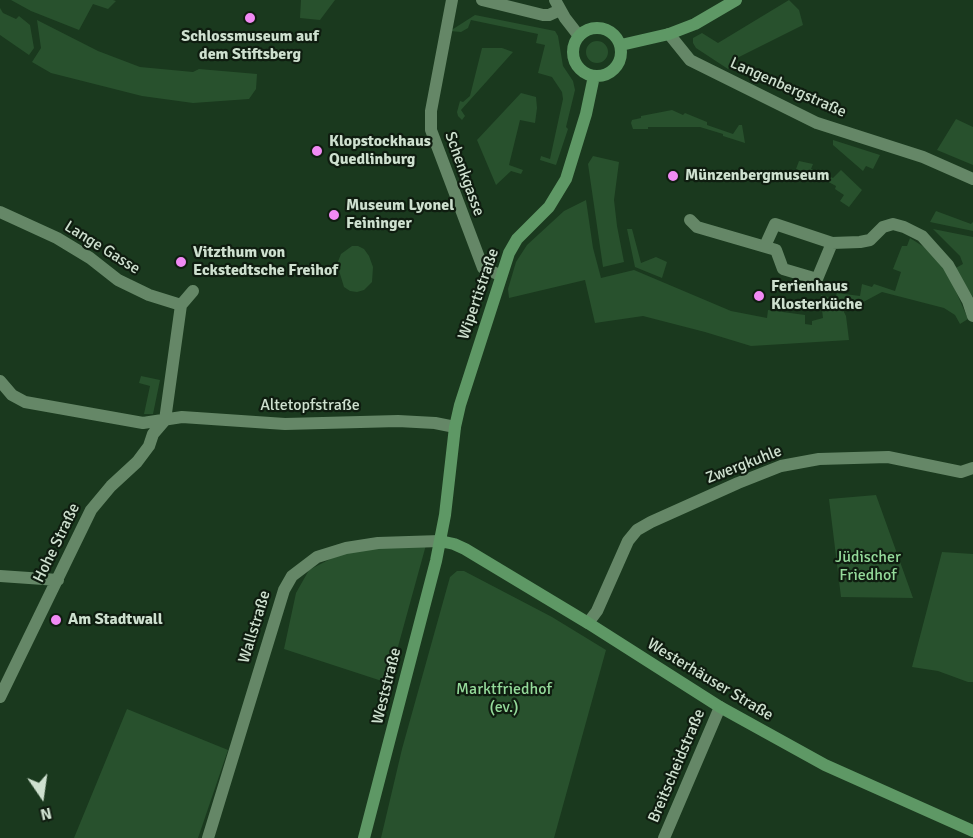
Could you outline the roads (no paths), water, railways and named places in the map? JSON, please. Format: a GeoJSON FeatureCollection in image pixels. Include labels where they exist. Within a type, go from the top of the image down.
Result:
{"type":"FeatureCollection","features":[{"type":"Feature","properties":{"kind":"main road"},"geometry":{"type":"LineString","coordinates":[[621,45],[669,34],[706,19],[736,0]]}},
{"type":"Feature","properties":{"kind":"main road"},"geometry":{"type":"LineString","coordinates":[[593,28],[605,29],[615,35],[621,45],[621,58],[616,68],[606,75],[594,76],[580,70],[574,60],[573,49],[579,36],[593,28]]}},
{"type":"Feature","properties":{"kind":"main road","name":"Wipertistraße"},"geometry":{"type":"LineString","coordinates":[[440,541],[455,428],[500,275],[512,247],[549,207],[561,189],[585,119],[594,76]]}},
{"type":"Feature","properties":{"kind":"main road","name":"Westerhäuser Straße"},"geometry":{"type":"LineString","coordinates":[[440,541],[465,549],[588,623],[720,707],[825,765],[973,831]]}},
{"type":"Feature","properties":{"kind":"main road","name":"Weststraße"},"geometry":{"type":"LineString","coordinates":[[364,838],[440,541]]}},
{"type":"Feature","properties":{"kind":"street","name":"Schenkgasse"},"geometry":{"type":"LineString","coordinates":[[452,0],[431,111],[431,130],[483,268],[500,275]]}},
{"type":"Feature","properties":{"kind":"street"},"geometry":{"type":"LineString","coordinates":[[482,0],[543,15],[549,15],[557,5],[579,36]]}},
{"type":"Feature","properties":{"kind":"street","name":"Langenbergstraße"},"geometry":{"type":"LineString","coordinates":[[669,34],[690,60],[817,123],[923,157],[973,179]]}},
{"type":"Feature","properties":{"kind":"street","name":"Lange Gasse"},"geometry":{"type":"LineString","coordinates":[[0,212],[57,238],[90,258],[118,280],[149,296],[181,305]]}},
{"type":"Feature","properties":{"kind":"street"},"geometry":{"type":"LineString","coordinates":[[690,220],[697,227],[776,250],[783,269],[818,279],[831,243]]}},
{"type":"Feature","properties":{"kind":"street"},"geometry":{"type":"LineString","coordinates":[[765,246],[775,224],[831,243],[870,240],[883,227],[893,224],[916,232],[935,250],[948,265],[968,301],[973,316]]}},
{"type":"Feature","properties":{"kind":"street"},"geometry":{"type":"LineString","coordinates":[[165,420],[181,305],[193,291]]}},
{"type":"Feature","properties":{"kind":"street","name":"Altetopfstraße"},"geometry":{"type":"LineString","coordinates":[[0,381],[16,398],[25,402],[143,423],[182,417],[285,424],[398,421],[435,423],[455,428]]}},
{"type":"Feature","properties":{"kind":"street","name":"Hohe Straße"},"geometry":{"type":"LineString","coordinates":[[0,697],[91,510],[105,492],[137,462],[149,446],[153,434],[165,420]]}},
{"type":"Feature","properties":{"kind":"street","name":"Zwergkuhle"},"geometry":{"type":"LineString","coordinates":[[588,623],[597,611],[628,541],[637,530],[738,483],[781,466],[819,459],[888,458],[961,472],[973,468]]}},
{"type":"Feature","properties":{"kind":"street","name":"Wallstraße"},"geometry":{"type":"LineString","coordinates":[[208,838],[284,590],[292,576],[317,558],[346,548],[378,543],[440,541]]}},
{"type":"Feature","properties":{"kind":"street"},"geometry":{"type":"LineString","coordinates":[[0,576],[58,580]]}},
{"type":"Feature","properties":{"kind":"street","name":"Breitscheidstraße"},"geometry":{"type":"LineString","coordinates":[[664,838],[720,707]]}},
{"type":"Feature","properties":{"kind":"place","name":"Schlossmuseum auf dem Stiftsberg"},"geometry":{"type":"Point","coordinates":[250,18]}},
{"type":"Feature","properties":{"kind":"place","name":"Klopstockhaus Quedlinburg"},"geometry":{"type":"Point","coordinates":[317,151]}},
{"type":"Feature","properties":{"kind":"place","name":"Münzenbergmuseum"},"geometry":{"type":"Point","coordinates":[673,176]}},
{"type":"Feature","properties":{"kind":"place","name":"Museum Lyonel Feininger"},"geometry":{"type":"Point","coordinates":[334,215]}},
{"type":"Feature","properties":{"kind":"place","name":"Vitzthum von Eckstedtsche Freihof"},"geometry":{"type":"Point","coordinates":[181,262]}},
{"type":"Feature","properties":{"kind":"place","name":"Ferienhaus Klosterküche"},"geometry":{"type":"Point","coordinates":[759,296]}},
{"type":"Feature","properties":{"kind":"place","name":"Am Stadtwall"},"geometry":{"type":"Point","coordinates":[56,620]}},
{"type":"Feature","properties":{"kind":"park label","name":"Jüdischer Friedhof"},"geometry":{"type":"Point","coordinates":[868,567]}},
{"type":"Feature","properties":{"kind":"park label","name":"Marktfriedhof (ev.)"},"geometry":{"type":"Point","coordinates":[504,699]}}]}
